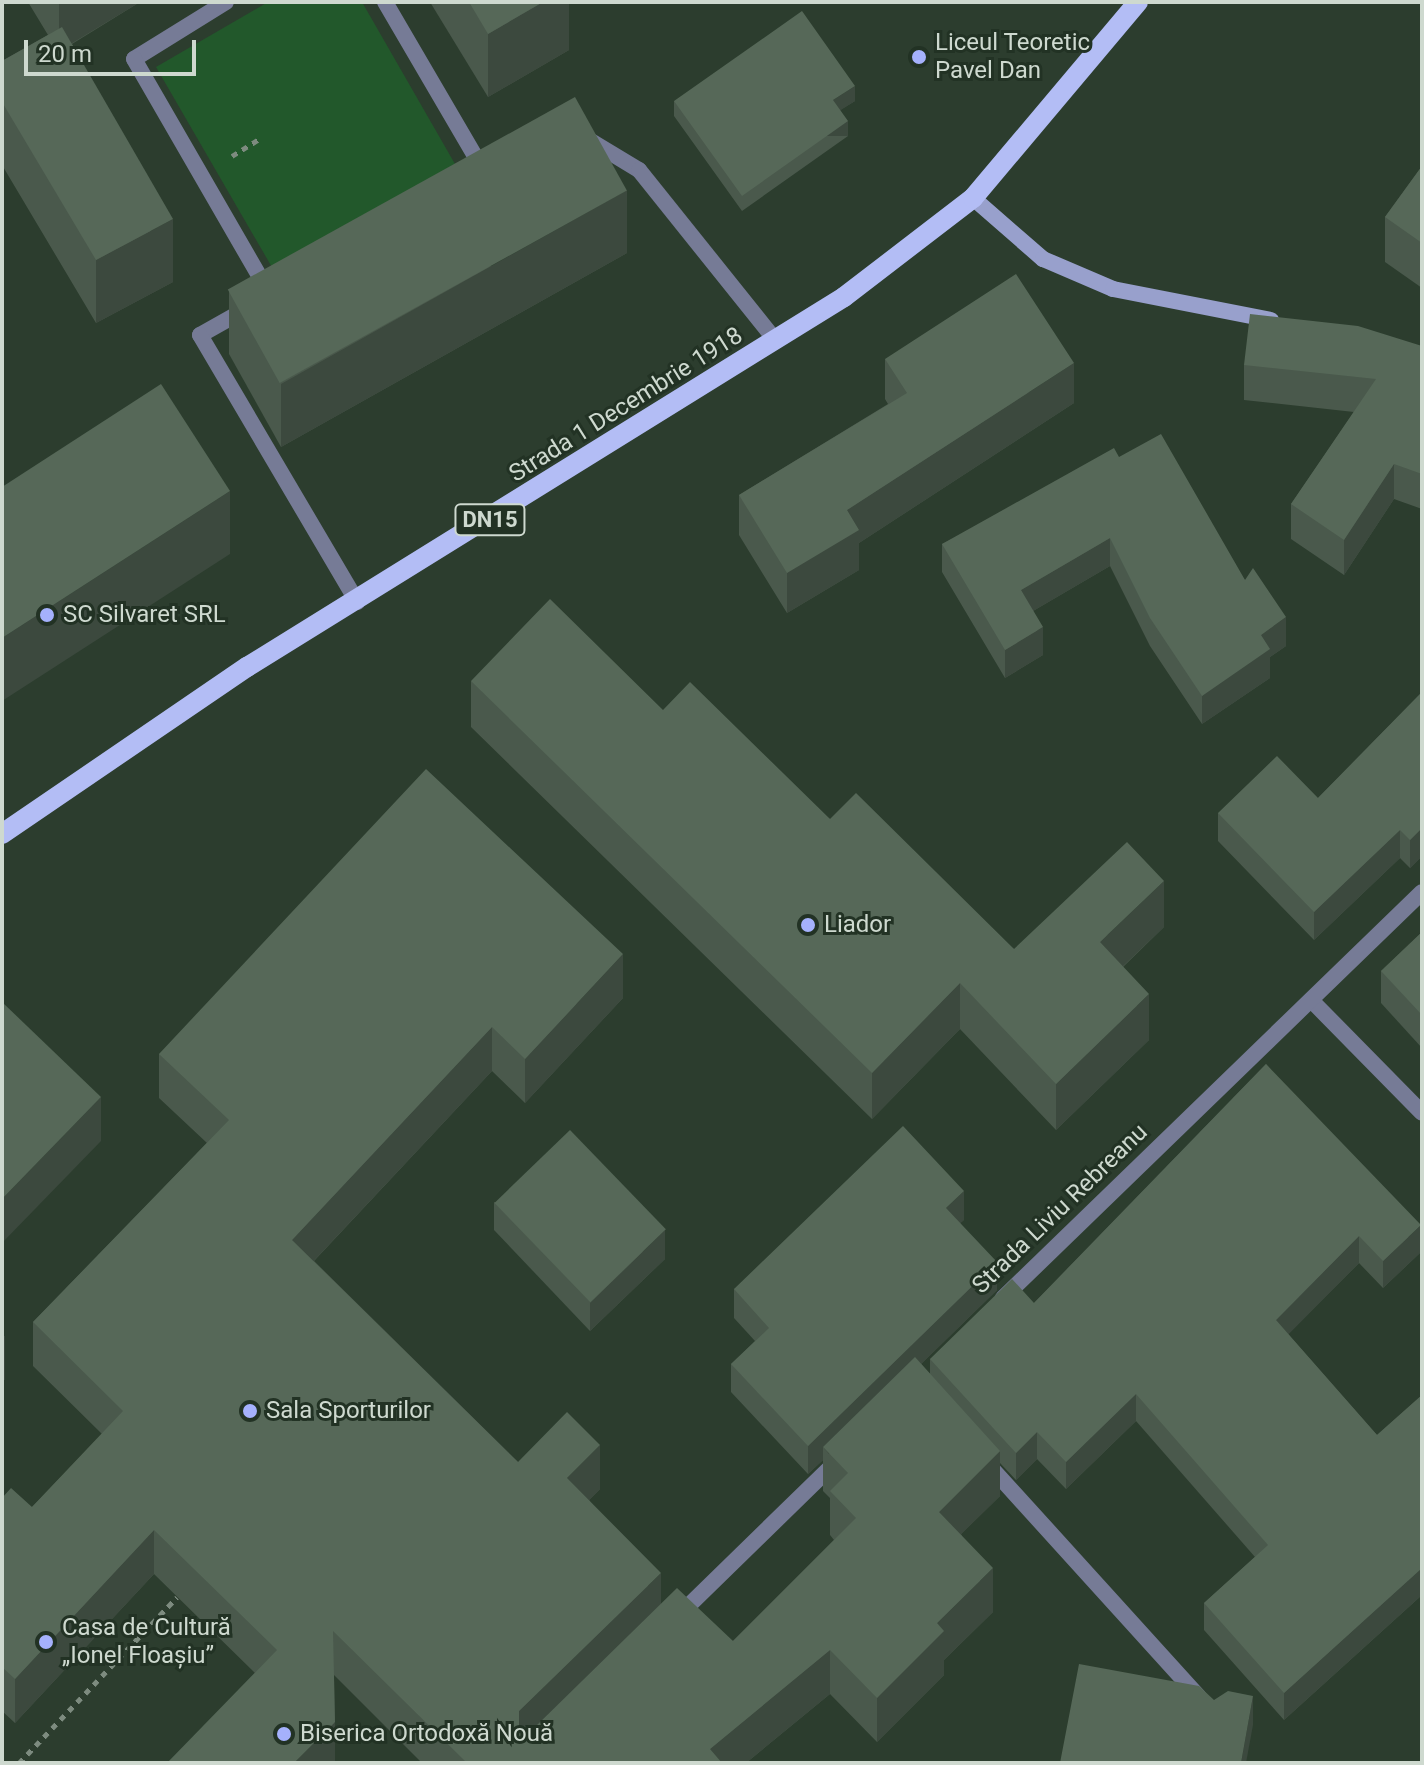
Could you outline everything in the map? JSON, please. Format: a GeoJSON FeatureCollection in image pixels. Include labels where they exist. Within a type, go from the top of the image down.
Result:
{"type":"FeatureCollection","features":[{"type":"Feature","properties":{"kind":"main road","name":"Strada 1 Decembrie 1918"},"geometry":{"type":"LineString","coordinates":[[2,834],[247,667],[776,341],[973,198],[1138,2]]}},
{"type":"Feature","properties":{"kind":"street"},"geometry":{"type":"LineString","coordinates":[[226,2],[134,59],[276,291],[200,335],[357,602]]}},
{"type":"Feature","properties":{"kind":"street"},"geometry":{"type":"LineString","coordinates":[[385,2],[476,174],[506,156]]}},
{"type":"Feature","properties":{"kind":"street"},"geometry":{"type":"LineString","coordinates":[[560,140],[591,138],[639,170],[776,341]]}},
{"type":"Feature","properties":{"kind":"street"},"geometry":{"type":"LineString","coordinates":[[973,198],[1043,259],[1113,289],[1298,325]]}},
{"type":"Feature","properties":{"kind":"street","name":"Strada Liviu Rebreanu"},"geometry":{"type":"LineString","coordinates":[[994,1308],[1422,892]]}},
{"type":"Feature","properties":{"kind":"street"},"geometry":{"type":"LineString","coordinates":[[1311,1000],[1422,1113]]}},
{"type":"Feature","properties":{"kind":"street"},"geometry":{"type":"LineString","coordinates":[[664,1629],[858,1440]]}},
{"type":"Feature","properties":{"kind":"street"},"geometry":{"type":"LineString","coordinates":[[976,1452],[1217,1718]]}},
{"type":"Feature","properties":{"kind":"path"},"geometry":{"type":"LineString","coordinates":[[19,1763],[177,1597]]}},
{"type":"Feature","properties":{"kind":"green space"},"geometry":{"type":"Polygon","coordinates":[[[268,2],[362,2],[455,164],[273,269],[156,67],[268,2]]]}},
{"type":"Feature","properties":{"kind":"building"},"geometry":{"type":"Polygon","coordinates":[[[469,2],[543,2],[488,34],[469,2]]]}},
{"type":"Feature","properties":{"kind":"building"},"geometry":{"type":"Polygon","coordinates":[[[802,11],[855,86],[833,100],[848,121],[742,196],[674,101],[802,11]]]}},
{"type":"Feature","properties":{"kind":"building"},"geometry":{"type":"Polygon","coordinates":[[[62,27],[173,219],[96,260],[2,102],[2,61],[62,27]]]}},
{"type":"Feature","properties":{"kind":"building"},"geometry":{"type":"Polygon","coordinates":[[[575,97],[627,191],[280,383],[228,289],[575,97]]]}},
{"type":"Feature","properties":{"kind":"building"},"geometry":{"type":"Polygon","coordinates":[[[1422,166],[1422,243],[1385,217],[1422,166]]]}},
{"type":"Feature","properties":{"kind":"building"},"geometry":{"type":"Polygon","coordinates":[[[1016,274],[1074,363],[847,510],[859,530],[787,573],[739,495],[907,393],[885,359],[1016,274]]]}},
{"type":"Feature","properties":{"kind":"building"},"geometry":{"type":"Polygon","coordinates":[[[1250,314],[1358,326],[1422,346],[1422,474],[1394,464],[1344,540],[1291,504],[1376,379],[1244,365],[1250,314]]]}},
{"type":"Feature","properties":{"kind":"building"},"geometry":{"type":"Polygon","coordinates":[[[161,384],[230,491],[2,638],[2,487],[161,384]]]}},
{"type":"Feature","properties":{"kind":"building"},"geometry":{"type":"Polygon","coordinates":[[[1161,434],[1245,580],[1253,568],[1286,617],[1261,635],[1270,649],[1202,696],[1150,618],[1110,538],[1021,590],[1043,627],[1005,650],[942,544],[1114,448],[1119,457],[1161,434]]]}},
{"type":"Feature","properties":{"kind":"building"},"geometry":{"type":"Polygon","coordinates":[[[550,599],[663,710],[690,682],[830,819],[856,793],[1014,949],[1127,842],[1164,881],[1100,942],[1149,994],[1056,1084],[960,983],[872,1073],[471,681],[550,599]]]}},
{"type":"Feature","properties":{"kind":"building"},"geometry":{"type":"Polygon","coordinates":[[[1422,692],[1422,828],[1410,840],[1400,830],[1314,912],[1218,813],[1277,756],[1318,798],[1422,692]]]}},
{"type":"Feature","properties":{"kind":"building"},"geometry":{"type":"Polygon","coordinates":[[[426,769],[623,954],[525,1059],[492,1027],[292,1240],[518,1462],[567,1412],[600,1445],[567,1478],[661,1573],[519,1711],[519,1726],[535,1727],[677,1588],[733,1641],[856,1518],[830,1491],[848,1473],[823,1447],[915,1357],[1000,1451],[939,1512],[993,1568],[937,1623],[944,1631],[877,1698],[830,1650],[710,1749],[722,1763],[467,1763],[333,1631],[335,1722],[294,1763],[167,1763],[277,1650],[154,1530],[15,1679],[2,1667],[2,1498],[11,1488],[32,1507],[123,1411],[33,1322],[229,1120],[159,1054],[426,769]]]}},
{"type":"Feature","properties":{"kind":"building"},"geometry":{"type":"Polygon","coordinates":[[[1422,932],[1422,1015],[1381,971],[1422,932]]]}},
{"type":"Feature","properties":{"kind":"building"},"geometry":{"type":"Polygon","coordinates":[[[2,1002],[101,1097],[2,1199],[2,1002]]]}},
{"type":"Feature","properties":{"kind":"building"},"geometry":{"type":"Polygon","coordinates":[[[1266,1064],[1421,1225],[1383,1261],[1359,1236],[1276,1320],[1377,1435],[1422,1395],[1422,1568],[1284,1693],[1204,1603],[1268,1545],[1136,1394],[1066,1462],[1037,1432],[1016,1453],[930,1359],[1012,1279],[1034,1303],[1266,1064]]]}},
{"type":"Feature","properties":{"kind":"building"},"geometry":{"type":"Polygon","coordinates":[[[903,1126],[964,1191],[946,1208],[997,1262],[808,1446],[731,1364],[769,1328],[734,1289],[903,1126]]]}},
{"type":"Feature","properties":{"kind":"building"},"geometry":{"type":"Polygon","coordinates":[[[570,1130],[666,1229],[590,1302],[494,1203],[570,1130]]]}},
{"type":"Feature","properties":{"kind":"building"},"geometry":{"type":"Polygon","coordinates":[[[1079,1664],[1199,1686],[1214,1700],[1228,1691],[1253,1696],[1241,1763],[1060,1763],[1079,1664]]]}},
{"type":"Feature","properties":{"kind":"place","name":"Liceul Teoretic Pavel Dan"},"geometry":{"type":"Point","coordinates":[919,57]}},
{"type":"Feature","properties":{"kind":"place","name":"SC Silvaret SRL"},"geometry":{"type":"Point","coordinates":[47,615]}},
{"type":"Feature","properties":{"kind":"place","name":"Liador"},"geometry":{"type":"Point","coordinates":[808,925]}},
{"type":"Feature","properties":{"kind":"place","name":"Sala Sporturilor"},"geometry":{"type":"Point","coordinates":[250,1411]}},
{"type":"Feature","properties":{"kind":"place","name":"Casa de Cultură „Ionel Floașiu”"},"geometry":{"type":"Point","coordinates":[46,1642]}},
{"type":"Feature","properties":{"kind":"place","name":"Biserica Ortodoxă Nouă"},"geometry":{"type":"Point","coordinates":[284,1734]}}]}
